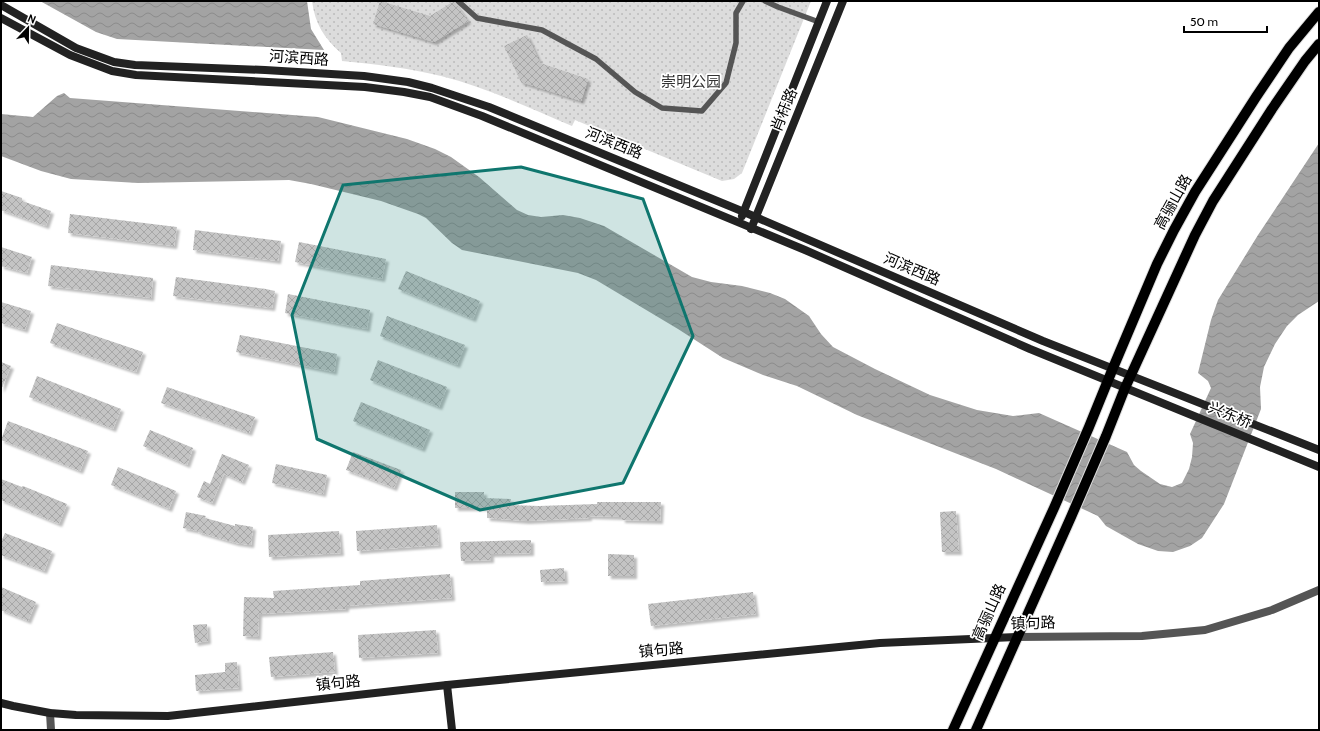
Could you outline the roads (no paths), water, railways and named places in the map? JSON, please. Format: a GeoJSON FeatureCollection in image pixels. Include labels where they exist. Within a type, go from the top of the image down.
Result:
{"type":"FeatureCollection","features":[{"type":"Feature","properties":{"kind":"main road","name":"高骊山路"},"geometry":{"type":"LineString","coordinates":[[953,730],[1054,508],[1157,264],[1195,192],[1256,97],[1289,48],[1319,12]]}},
{"type":"Feature","properties":{"kind":"main road"},"geometry":{"type":"LineString","coordinates":[[976,730],[1016,637],[1071,517],[1130,376],[1178,271],[1213,201],[1305,61],[1319,44]]}},
{"type":"Feature","properties":{"kind":"street","name":"肖杆路"},"geometry":{"type":"LineString","coordinates":[[739,223],[827,1]]}},
{"type":"Feature","properties":{"kind":"street","name":"肖杆路"},"geometry":{"type":"LineString","coordinates":[[751,228],[843,1]]}},
{"type":"Feature","properties":{"kind":"street","name":"河滨西路"},"geometry":{"type":"LineString","coordinates":[[1,5],[76,48],[114,62],[364,76],[408,82],[432,88],[489,107],[756,217],[1043,341],[1195,400]]}},
{"type":"Feature","properties":{"kind":"street","name":"河滨西路"},"geometry":{"type":"LineString","coordinates":[[1,18],[63,52],[92,65],[112,71],[136,75],[365,87],[430,97],[482,116],[805,250],[1030,349],[1191,415]]}},
{"type":"Feature","properties":{"kind":"street","name":"兴东桥"},"geometry":{"type":"LineString","coordinates":[[1195,400],[1319,450]]}},
{"type":"Feature","properties":{"kind":"street","name":"兴东桥"},"geometry":{"type":"LineString","coordinates":[[1191,415],[1319,467]]}},
{"type":"Feature","properties":{"kind":"street","name":"镇句路"},"geometry":{"type":"LineString","coordinates":[[1,703],[50,714],[168,716],[447,685],[880,643],[1016,637],[1142,636],[1205,630],[1272,610],[1319,590]]}},
{"type":"Feature","properties":{"kind":"street"},"geometry":{"type":"LineString","coordinates":[[447,685],[452,730]]}},
{"type":"Feature","properties":{"kind":"street"},"geometry":{"type":"LineString","coordinates":[[50,714],[51,730]]}},
{"type":"Feature","properties":{"kind":"lane"},"geometry":{"type":"LineString","coordinates":[[458,1],[477,18],[542,30],[596,59],[635,92],[662,108],[702,111],[726,83],[736,43],[736,13],[743,1]]}},
{"type":"Feature","properties":{"kind":"lane"},"geometry":{"type":"LineString","coordinates":[[766,1],[778,8],[819,22]]}},
{"type":"Feature","properties":{"kind":"water"},"geometry":{"type":"Polygon","coordinates":[[[40,1],[307,1],[311,29],[324,50],[117,39],[96,32],[40,1]]]}},
{"type":"Feature","properties":{"kind":"water"},"geometry":{"type":"Polygon","coordinates":[[[64,93],[70,98],[318,117],[407,139],[435,149],[451,157],[479,177],[517,210],[528,215],[541,217],[563,215],[580,218],[604,226],[692,277],[711,282],[742,286],[770,293],[785,299],[809,316],[821,334],[833,347],[875,369],[930,395],[977,410],[1013,416],[1039,413],[1127,452],[1134,465],[1141,471],[1160,484],[1172,487],[1182,483],[1189,469],[1193,443],[1190,434],[1211,388],[1208,381],[1198,373],[1211,320],[1218,300],[1258,235],[1319,143],[1319,301],[1298,315],[1287,326],[1275,344],[1264,367],[1260,387],[1261,409],[1224,504],[1202,538],[1190,546],[1173,552],[1158,551],[1138,544],[1106,526],[1098,516],[996,469],[857,415],[797,386],[763,375],[723,358],[596,280],[578,273],[462,250],[452,243],[426,218],[381,201],[289,180],[138,183],[71,179],[41,171],[1,156],[1,114],[33,117],[57,96],[64,93]]]}},
{"type":"Feature","properties":{"kind":"park label","name":"崇明公园"},"geometry":{"type":"Point","coordinates":[691,82]}}]}
